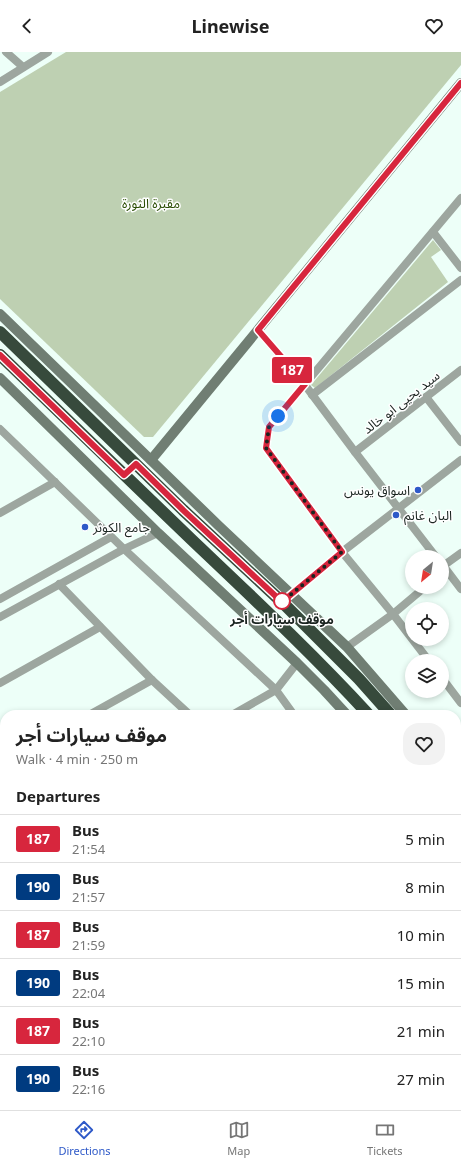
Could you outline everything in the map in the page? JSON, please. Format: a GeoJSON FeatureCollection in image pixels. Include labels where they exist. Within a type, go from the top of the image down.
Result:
{"type":"FeatureCollection","features":[{"type":"Feature","properties":{"kind":"highway"},"geometry":{"type":"LineString","coordinates":[[0,332],[183,510],[282,602],[359,679],[387,710]]}},
{"type":"Feature","properties":{"kind":"highway"},"geometry":{"type":"LineString","coordinates":[[0,355],[262,606],[364,710]]}},
{"type":"Feature","properties":{"kind":"highway"},"geometry":{"type":"LineString","coordinates":[[124,475],[136,464]]}},
{"type":"Feature","properties":{"kind":"highway"},"geometry":{"type":"LineString","coordinates":[[345,689],[359,679]]}},
{"type":"Feature","properties":{"kind":"main road"},"geometry":{"type":"LineString","coordinates":[[151,460],[461,83]]}},
{"type":"Feature","properties":{"kind":"main road"},"geometry":{"type":"LineString","coordinates":[[0,314],[218,526],[347,647],[402,710]]}},
{"type":"Feature","properties":{"kind":"main road"},"geometry":{"type":"LineString","coordinates":[[0,378],[158,533],[324,690],[342,710]]}},
{"type":"Feature","properties":{"kind":"street"},"geometry":{"type":"LineString","coordinates":[[6,52],[23,67]]}},
{"type":"Feature","properties":{"kind":"street"},"geometry":{"type":"LineString","coordinates":[[0,82],[48,52]]}},
{"type":"Feature","properties":{"kind":"street"},"geometry":{"type":"LineString","coordinates":[[424,654],[342,552],[266,448],[269,427],[461,198]]}},
{"type":"Feature","properties":{"kind":"street"},"geometry":{"type":"LineString","coordinates":[[433,232],[461,268]]}},
{"type":"Feature","properties":{"kind":"street"},"geometry":{"type":"LineString","coordinates":[[312,395],[461,280]]}},
{"type":"Feature","properties":{"kind":"street"},"geometry":{"type":"LineString","coordinates":[[258,330],[305,384],[431,550]]}},
{"type":"Feature","properties":{"kind":"street","name":"سيد يحيى ابو خالد"},"geometry":{"type":"LineString","coordinates":[[355,452],[461,370]]}},
{"type":"Feature","properties":{"kind":"street"},"geometry":{"type":"LineString","coordinates":[[426,398],[461,442]]}},
{"type":"Feature","properties":{"kind":"street"},"geometry":{"type":"LineString","coordinates":[[0,429],[111,537],[276,690],[290,710]]}},
{"type":"Feature","properties":{"kind":"street"},"geometry":{"type":"LineString","coordinates":[[282,602],[342,552],[461,460]]}},
{"type":"Feature","properties":{"kind":"street"},"geometry":{"type":"LineString","coordinates":[[0,513],[55,482]]}},
{"type":"Feature","properties":{"kind":"street"},"geometry":{"type":"LineString","coordinates":[[0,617],[58,584],[158,533]]}},
{"type":"Feature","properties":{"kind":"street"},"geometry":{"type":"LineString","coordinates":[[0,599],[111,537]]}},
{"type":"Feature","properties":{"kind":"street"},"geometry":{"type":"LineString","coordinates":[[449,563],[461,553]]}},
{"type":"Feature","properties":{"kind":"street"},"geometry":{"type":"LineString","coordinates":[[449,575],[461,589]]}},
{"type":"Feature","properties":{"kind":"street"},"geometry":{"type":"LineString","coordinates":[[58,584],[152,680],[185,710]]}},
{"type":"Feature","properties":{"kind":"street"},"geometry":{"type":"LineString","coordinates":[[347,647],[393,614],[417,594]]}},
{"type":"Feature","properties":{"kind":"street"},"geometry":{"type":"LineString","coordinates":[[0,683],[100,627]]}},
{"type":"Feature","properties":{"kind":"street"},"geometry":{"type":"LineString","coordinates":[[241,710],[276,690],[296,663]]}},
{"type":"Feature","properties":{"kind":"street"},"geometry":{"type":"LineString","coordinates":[[99,710],[152,680]]}},
{"type":"Feature","properties":{"kind":"street"},"geometry":{"type":"LineString","coordinates":[[449,687],[461,702]]}},
{"type":"Feature","properties":{"kind":"green space","name":"مقبرة الثورة"},"geometry":{"type":"Polygon","coordinates":[[[66,52],[461,52],[461,65],[153,437],[144,437],[0,299],[0,92],[66,52]]]}},
{"type":"Feature","properties":{"kind":"green space"},"geometry":{"type":"Polygon","coordinates":[[[433,240],[441,250],[431,257],[448,282],[315,388],[311,385],[433,240]]]}},
{"type":"Feature","properties":{"kind":"bus line","name":"187"},"geometry":{"type":"LineString","coordinates":[[0,355],[124,475],[136,464],[282,602],[342,552],[266,448],[269,427],[305,384],[258,330],[461,83]]}},
{"type":"Feature","properties":{"kind":"place","name":"اسواق يونس"},"geometry":{"type":"Point","coordinates":[418,490]}},
{"type":"Feature","properties":{"kind":"place","name":"البان غانم"},"geometry":{"type":"Point","coordinates":[396,515]}},
{"type":"Feature","properties":{"kind":"place","name":"جامع الكوثر"},"geometry":{"type":"Point","coordinates":[85,527]}},
{"type":"Feature","properties":{"kind":"place","name":"موقف سيارات أجر"},"geometry":{"type":"Point","coordinates":[282,601]}},
{"type":"Feature","properties":{"kind":"route"},"geometry":{"type":"LineString","coordinates":[[278,416],[269,427],[266,448],[342,552],[282,601]]}}]}
